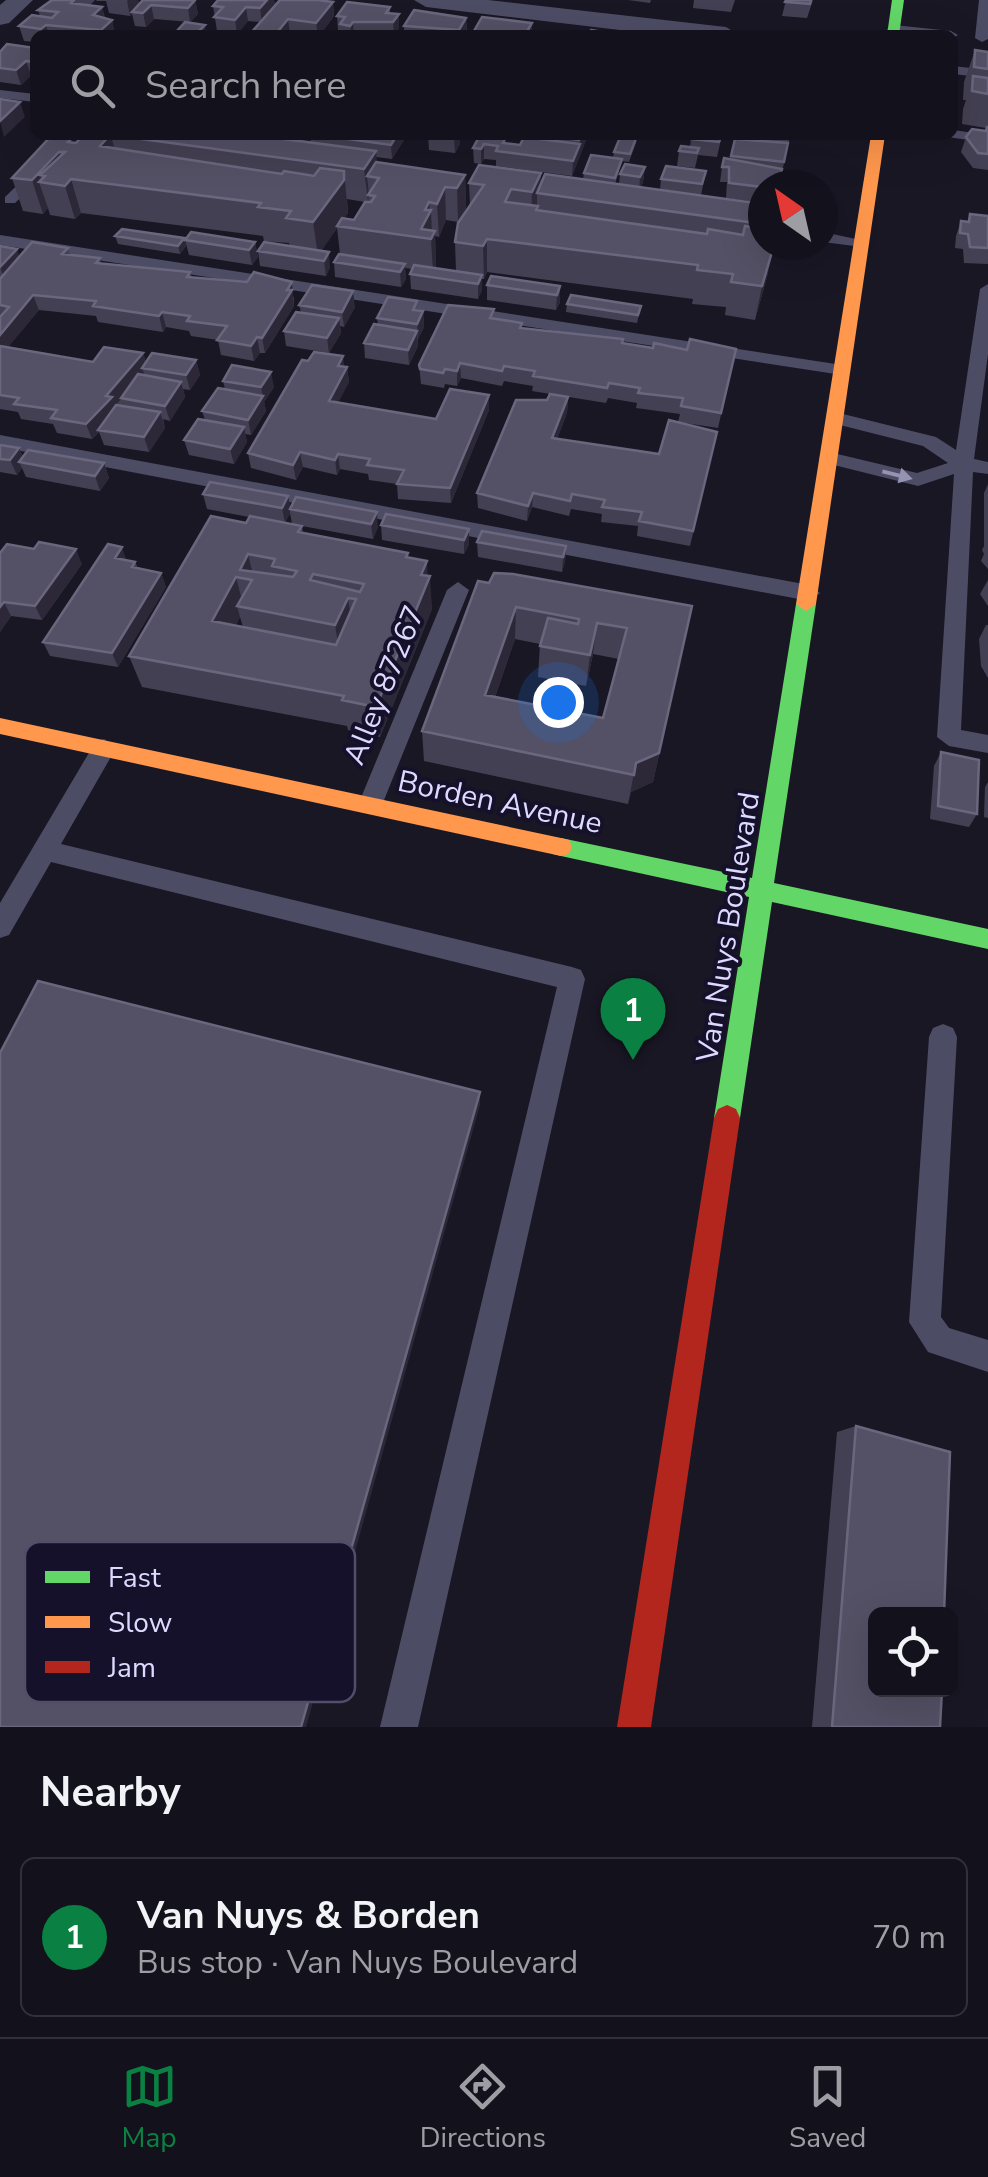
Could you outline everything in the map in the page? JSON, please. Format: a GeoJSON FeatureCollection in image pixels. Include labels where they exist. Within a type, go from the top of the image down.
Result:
{"type":"FeatureCollection","features":[{"type":"Feature","properties":{"kind":"main road"},"geometry":{"type":"LineString","coordinates":[[893,30],[898,0]]}},
{"type":"Feature","properties":{"kind":"main road","name":"Van Nuys Boulevard"},"geometry":{"type":"LineString","coordinates":[[634,1727],[877,140]]}},
{"type":"Feature","properties":{"kind":"main road","name":"Borden Avenue"},"geometry":{"type":"LineString","coordinates":[[0,726],[988,938]]}},
{"type":"Feature","properties":{"kind":"street"},"geometry":{"type":"LineString","coordinates":[[0,18],[20,0]]}},
{"type":"Feature","properties":{"kind":"street"},"geometry":{"type":"LineString","coordinates":[[426,0],[683,30]]}},
{"type":"Feature","properties":{"kind":"lane"},"geometry":{"type":"LineString","coordinates":[[958,36],[985,39],[985,0]]}},
{"type":"Feature","properties":{"kind":"lane"},"geometry":{"type":"LineString","coordinates":[[958,71],[988,74]]}},
{"type":"Feature","properties":{"kind":"lane"},"geometry":{"type":"LineString","coordinates":[[0,94],[30,97]]}},
{"type":"Feature","properties":{"kind":"lane"},"geometry":{"type":"LineString","coordinates":[[958,135],[988,139]]}},
{"type":"Feature","properties":{"kind":"lane"},"geometry":{"type":"LineString","coordinates":[[10,200],[56,154]]}},
{"type":"Feature","properties":{"kind":"lane"},"geometry":{"type":"LineString","coordinates":[[838,239],[862,242]]}},
{"type":"Feature","properties":{"kind":"lane"},"geometry":{"type":"LineString","coordinates":[[0,240],[842,370]]}},
{"type":"Feature","properties":{"kind":"lane"},"geometry":{"type":"LineString","coordinates":[[988,289],[964,464],[950,737],[988,744]]}},
{"type":"Feature","properties":{"kind":"lane"},"geometry":{"type":"LineString","coordinates":[[835,418],[930,441],[964,464],[988,468]]}},
{"type":"Feature","properties":{"kind":"lane"},"geometry":{"type":"LineString","coordinates":[[0,441],[809,593]]}},
{"type":"Feature","properties":{"kind":"lane"},"geometry":{"type":"LineString","coordinates":[[830,458],[918,480],[964,464]]}},
{"type":"Feature","properties":{"kind":"lane","name":"Alley 87267"},"geometry":{"type":"LineString","coordinates":[[370,805],[458,590]]}},
{"type":"Feature","properties":{"kind":"lane"},"geometry":{"type":"LineString","coordinates":[[0,927],[104,748]]}},
{"type":"Feature","properties":{"kind":"lane"},"geometry":{"type":"LineString","coordinates":[[44,850],[572,979],[399,1727]]}},
{"type":"Feature","properties":{"kind":"lane"},"geometry":{"type":"LineString","coordinates":[[944,1037],[925,1322],[938,1342],[988,1356]]}},
{"type":"Feature","properties":{"kind":"building"},"geometry":{"type":"Polygon","coordinates":[[[52,0],[74,0],[71,3],[102,7],[93,15],[112,20],[101,30],[19,26],[32,15],[52,18],[58,12],[38,10],[52,0]]]}},
{"type":"Feature","properties":{"kind":"building"},"geometry":{"type":"Polygon","coordinates":[[[143,0],[195,0],[188,8],[151,5],[143,13],[132,12],[143,0]]]}},
{"type":"Feature","properties":{"kind":"building"},"geometry":{"type":"Polygon","coordinates":[[[218,0],[267,0],[260,8],[246,7],[235,20],[214,17],[223,7],[213,6],[218,0]]]}},
{"type":"Feature","properties":{"kind":"building"},"geometry":{"type":"Polygon","coordinates":[[[280,0],[333,2],[316,23],[288,19],[279,30],[253,30],[280,0]]]}},
{"type":"Feature","properties":{"kind":"building"},"geometry":{"type":"Polygon","coordinates":[[[786,0],[811,0],[810,4],[786,0]]]}},
{"type":"Feature","properties":{"kind":"building"},"geometry":{"type":"Polygon","coordinates":[[[347,2],[390,7],[386,13],[399,14],[393,22],[340,24],[345,17],[337,16],[347,2]]]}},
{"type":"Feature","properties":{"kind":"building"},"geometry":{"type":"Polygon","coordinates":[[[414,10],[466,18],[459,30],[404,26],[414,10]]]}},
{"type":"Feature","properties":{"kind":"building"},"geometry":{"type":"Polygon","coordinates":[[[482,17],[532,23],[528,30],[475,30],[482,17]]]}},
{"type":"Feature","properties":{"kind":"building"},"geometry":{"type":"Polygon","coordinates":[[[185,22],[205,25],[200,30],[178,30],[185,22]]]}},
{"type":"Feature","properties":{"kind":"building"},"geometry":{"type":"Polygon","coordinates":[[[7,44],[30,47],[30,61],[16,70],[0,68],[0,52],[7,44]]]}},
{"type":"Feature","properties":{"kind":"building"},"geometry":{"type":"Polygon","coordinates":[[[975,50],[988,52],[988,69],[974,67],[975,50]]]}},
{"type":"Feature","properties":{"kind":"building"},"geometry":{"type":"Polygon","coordinates":[[[973,76],[988,78],[988,94],[972,91],[973,76]]]}},
{"type":"Feature","properties":{"kind":"building"},"geometry":{"type":"Polygon","coordinates":[[[0,99],[20,102],[0,121],[0,99]]]}},
{"type":"Feature","properties":{"kind":"building"},"geometry":{"type":"Polygon","coordinates":[[[987,127],[988,154],[978,153],[966,137],[972,129],[986,131],[987,127]]]}},
{"type":"Feature","properties":{"kind":"building"},"geometry":{"type":"Polygon","coordinates":[[[47,140],[105,140],[100,146],[282,174],[284,171],[314,176],[320,168],[344,171],[344,180],[313,222],[286,218],[291,211],[258,207],[261,203],[71,179],[65,186],[39,182],[45,176],[40,175],[65,152],[59,152],[32,180],[12,178],[47,140]]]}},
{"type":"Feature","properties":{"kind":"building"},"geometry":{"type":"Polygon","coordinates":[[[149,140],[291,140],[376,151],[364,169],[149,140]]]}},
{"type":"Feature","properties":{"kind":"building"},"geometry":{"type":"Polygon","coordinates":[[[355,140],[394,140],[391,145],[355,140]]]}},
{"type":"Feature","properties":{"kind":"building"},"geometry":{"type":"Polygon","coordinates":[[[477,140],[504,140],[503,143],[520,145],[522,140],[580,144],[573,161],[496,151],[498,146],[484,144],[481,149],[473,148],[477,140]]]}},
{"type":"Feature","properties":{"kind":"building"},"geometry":{"type":"Polygon","coordinates":[[[619,140],[635,140],[630,154],[614,152],[619,140]]]}},
{"type":"Feature","properties":{"kind":"building"},"geometry":{"type":"Polygon","coordinates":[[[735,140],[788,143],[784,162],[731,156],[735,140]]]}},
{"type":"Feature","properties":{"kind":"building"},"geometry":{"type":"Polygon","coordinates":[[[681,146],[699,148],[697,153],[679,151],[681,146]]]}},
{"type":"Feature","properties":{"kind":"building"},"geometry":{"type":"Polygon","coordinates":[[[591,155],[622,159],[615,178],[584,173],[591,155]]]}},
{"type":"Feature","properties":{"kind":"building"},"geometry":{"type":"Polygon","coordinates":[[[724,158],[782,169],[748,170],[748,185],[729,183],[729,167],[722,167],[724,158]]]}},
{"type":"Feature","properties":{"kind":"building"},"geometry":{"type":"Polygon","coordinates":[[[376,162],[465,175],[457,188],[445,187],[437,204],[429,202],[425,210],[431,210],[421,229],[435,231],[431,239],[337,226],[342,218],[354,220],[365,202],[371,202],[375,196],[368,195],[379,178],[367,176],[376,162]]]}},
{"type":"Feature","properties":{"kind":"building"},"geometry":{"type":"Polygon","coordinates":[[[625,164],[645,167],[640,177],[620,174],[625,164]]]}},
{"type":"Feature","properties":{"kind":"building"},"geometry":{"type":"Polygon","coordinates":[[[479,165],[541,173],[532,192],[511,189],[505,202],[538,206],[536,210],[707,234],[708,229],[743,235],[748,226],[748,260],[770,260],[762,286],[731,282],[733,274],[697,270],[698,265],[487,239],[483,246],[455,242],[458,223],[484,185],[469,183],[479,165]]]}},
{"type":"Feature","properties":{"kind":"building"},"geometry":{"type":"Polygon","coordinates":[[[666,166],[706,171],[702,184],[661,179],[666,166]]]}},
{"type":"Feature","properties":{"kind":"building"},"geometry":{"type":"Polygon","coordinates":[[[545,174],[748,202],[748,222],[537,193],[545,174]]]}},
{"type":"Feature","properties":{"kind":"building"},"geometry":{"type":"Polygon","coordinates":[[[970,214],[988,216],[988,248],[970,247],[968,234],[960,233],[961,221],[969,222],[970,214]]]}},
{"type":"Feature","properties":{"kind":"building"},"geometry":{"type":"Polygon","coordinates":[[[122,229],[184,238],[178,246],[115,236],[122,229]]]}},
{"type":"Feature","properties":{"kind":"building"},"geometry":{"type":"Polygon","coordinates":[[[191,232],[255,242],[249,250],[185,240],[191,232]]]}},
{"type":"Feature","properties":{"kind":"building"},"geometry":{"type":"Polygon","coordinates":[[[32,242],[68,248],[62,254],[100,258],[96,263],[190,272],[187,277],[247,282],[254,272],[292,282],[287,290],[292,290],[262,338],[257,337],[251,346],[217,340],[227,326],[187,321],[190,316],[162,312],[159,316],[93,306],[96,301],[33,295],[0,335],[0,317],[9,307],[0,305],[0,279],[32,242]]]}},
{"type":"Feature","properties":{"kind":"building"},"geometry":{"type":"Polygon","coordinates":[[[264,242],[329,252],[324,261],[258,251],[264,242]]]}},
{"type":"Feature","properties":{"kind":"building"},"geometry":{"type":"Polygon","coordinates":[[[0,246],[17,249],[0,267],[0,246]]]}},
{"type":"Feature","properties":{"kind":"building"},"geometry":{"type":"Polygon","coordinates":[[[339,254],[405,264],[400,272],[334,262],[339,254]]]}},
{"type":"Feature","properties":{"kind":"building"},"geometry":{"type":"Polygon","coordinates":[[[414,265],[482,275],[478,284],[410,274],[414,265]]]}},
{"type":"Feature","properties":{"kind":"building"},"geometry":{"type":"Polygon","coordinates":[[[491,276],[560,286],[557,295],[487,285],[491,276]]]}},
{"type":"Feature","properties":{"kind":"building"},"geometry":{"type":"Polygon","coordinates":[[[312,285],[353,291],[342,312],[299,305],[312,285]]]}},
{"type":"Feature","properties":{"kind":"building"},"geometry":{"type":"Polygon","coordinates":[[[571,295],[641,306],[638,315],[567,304],[571,295]]]}},
{"type":"Feature","properties":{"kind":"building"},"geometry":{"type":"Polygon","coordinates":[[[388,297],[417,301],[413,310],[423,311],[417,324],[377,318],[388,297]]]}},
{"type":"Feature","properties":{"kind":"building"},"geometry":{"type":"Polygon","coordinates":[[[448,305],[494,309],[490,318],[522,323],[520,328],[623,339],[622,343],[653,348],[654,343],[687,350],[690,339],[736,349],[721,413],[681,406],[683,398],[638,393],[640,388],[609,383],[607,388],[533,376],[535,371],[504,366],[502,371],[460,363],[457,371],[420,369],[448,305]]]}},
{"type":"Feature","properties":{"kind":"building"},"geometry":{"type":"Polygon","coordinates":[[[296,312],[339,318],[327,338],[284,331],[296,312]]]}},
{"type":"Feature","properties":{"kind":"building"},"geometry":{"type":"Polygon","coordinates":[[[374,324],[417,331],[408,350],[364,343],[374,324]]]}},
{"type":"Feature","properties":{"kind":"building"},"geometry":{"type":"Polygon","coordinates":[[[0,346],[93,362],[104,347],[143,353],[106,396],[112,397],[86,424],[51,418],[57,410],[14,404],[19,398],[0,395],[0,346]]]}},
{"type":"Feature","properties":{"kind":"building"},"geometry":{"type":"Polygon","coordinates":[[[314,352],[343,356],[338,366],[347,367],[329,401],[436,419],[450,389],[489,395],[450,488],[397,484],[404,470],[367,465],[370,459],[338,454],[335,460],[300,452],[293,465],[248,453],[302,360],[308,361],[314,352]]]}},
{"type":"Feature","properties":{"kind":"building"},"geometry":{"type":"Polygon","coordinates":[[[152,353],[196,360],[186,375],[142,368],[152,353]]]}},
{"type":"Feature","properties":{"kind":"building"},"geometry":{"type":"Polygon","coordinates":[[[232,365],[271,372],[261,387],[223,381],[232,365]]]}},
{"type":"Feature","properties":{"kind":"building"},"geometry":{"type":"Polygon","coordinates":[[[138,374],[181,382],[165,406],[121,398],[138,374]]]}},
{"type":"Feature","properties":{"kind":"building"},"geometry":{"type":"Polygon","coordinates":[[[218,388],[263,396],[248,420],[202,411],[218,388]]]}},
{"type":"Feature","properties":{"kind":"building"},"geometry":{"type":"Polygon","coordinates":[[[550,394],[568,397],[552,438],[659,454],[669,420],[717,432],[693,531],[639,521],[642,512],[602,507],[605,500],[572,494],[570,501],[533,493],[528,506],[477,493],[516,400],[547,400],[550,394]]]}},
{"type":"Feature","properties":{"kind":"building"},"geometry":{"type":"Polygon","coordinates":[[[116,405],[160,412],[144,437],[98,430],[116,405]]]}},
{"type":"Feature","properties":{"kind":"building"},"geometry":{"type":"Polygon","coordinates":[[[198,419],[244,427],[230,449],[184,440],[198,419]]]}},
{"type":"Feature","properties":{"kind":"building"},"geometry":{"type":"Polygon","coordinates":[[[0,445],[19,448],[10,460],[0,459],[0,445]]]}},
{"type":"Feature","properties":{"kind":"building"},"geometry":{"type":"Polygon","coordinates":[[[28,450],[104,463],[95,476],[19,462],[28,450]]]}},
{"type":"Feature","properties":{"kind":"building"},"geometry":{"type":"Polygon","coordinates":[[[210,482],[288,496],[282,508],[203,494],[210,482]]]}},
{"type":"Feature","properties":{"kind":"building"},"geometry":{"type":"Polygon","coordinates":[[[296,497],[377,512],[371,524],[290,509],[296,497]]]}},
{"type":"Feature","properties":{"kind":"building"},"geometry":{"type":"Polygon","coordinates":[[[386,514],[469,529],[464,540],[381,525],[386,514]]]}},
{"type":"Feature","properties":{"kind":"building"},"geometry":{"type":"Polygon","coordinates":[[[211,516],[246,523],[250,516],[302,526],[298,532],[408,553],[406,557],[427,561],[421,575],[430,576],[376,707],[342,700],[344,696],[129,656],[211,516]],[[248,554],[240,570],[293,577],[297,571],[272,566],[275,559],[248,554]],[[313,574],[310,580],[360,592],[364,584],[313,574]],[[236,577],[212,621],[336,645],[356,599],[348,598],[335,625],[237,606],[252,580],[236,577]]]}},
{"type":"Feature","properties":{"kind":"building"},"geometry":{"type":"Polygon","coordinates":[[[482,531],[566,546],[563,557],[477,542],[482,531]]]}},
{"type":"Feature","properties":{"kind":"building"},"geometry":{"type":"Polygon","coordinates":[[[39,542],[76,549],[35,606],[4,602],[0,607],[0,553],[7,544],[34,549],[39,542]]]}},
{"type":"Feature","properties":{"kind":"building"},"geometry":{"type":"Polygon","coordinates":[[[108,544],[122,547],[115,558],[135,562],[132,567],[161,573],[112,653],[43,642],[108,544]]]}},
{"type":"Feature","properties":{"kind":"building"},"geometry":{"type":"Polygon","coordinates":[[[494,573],[513,574],[692,606],[659,753],[636,763],[634,775],[422,731],[478,581],[489,583],[494,573]],[[516,607],[485,695],[603,718],[627,628],[597,623],[590,655],[540,646],[548,618],[578,624],[579,619],[516,607]]]}},
{"type":"Feature","properties":{"kind":"building"},"geometry":{"type":"Polygon","coordinates":[[[941,752],[979,760],[977,814],[938,806],[941,752]]]}},
{"type":"Feature","properties":{"kind":"building"},"geometry":{"type":"Polygon","coordinates":[[[38,981],[480,1092],[353,1542],[25,1542],[25,1702],[308,1702],[301,1727],[0,1727],[0,1053],[38,981]]]}},
{"type":"Feature","properties":{"kind":"building"},"geometry":{"type":"Polygon","coordinates":[[[856,1426],[950,1452],[944,1607],[868,1607],[868,1697],[942,1697],[940,1727],[832,1727],[856,1426]]]}},
{"type":"Feature","properties":{"kind":"traffic: fast"},"geometry":{"type":"LineString","coordinates":[[894,30],[898,0]]}},
{"type":"Feature","properties":{"kind":"traffic: fast"},"geometry":{"type":"LineString","coordinates":[[727,1118],[806,604]]}},
{"type":"Feature","properties":{"kind":"traffic: fast"},"geometry":{"type":"LineString","coordinates":[[561,847],[988,939]]}},
{"type":"Feature","properties":{"kind":"traffic: slow"},"geometry":{"type":"LineString","coordinates":[[806,604],[877,140]]}},
{"type":"Feature","properties":{"kind":"traffic: slow"},"geometry":{"type":"LineString","coordinates":[[0,726],[561,847]]}},
{"type":"Feature","properties":{"kind":"traffic: jam"},"geometry":{"type":"LineString","coordinates":[[634,1727],[727,1118]]}},
{"type":"Feature","properties":{"kind":"place","name":"Van Nuys & Borden"},"geometry":{"type":"Point","coordinates":[633,1060]}}]}
